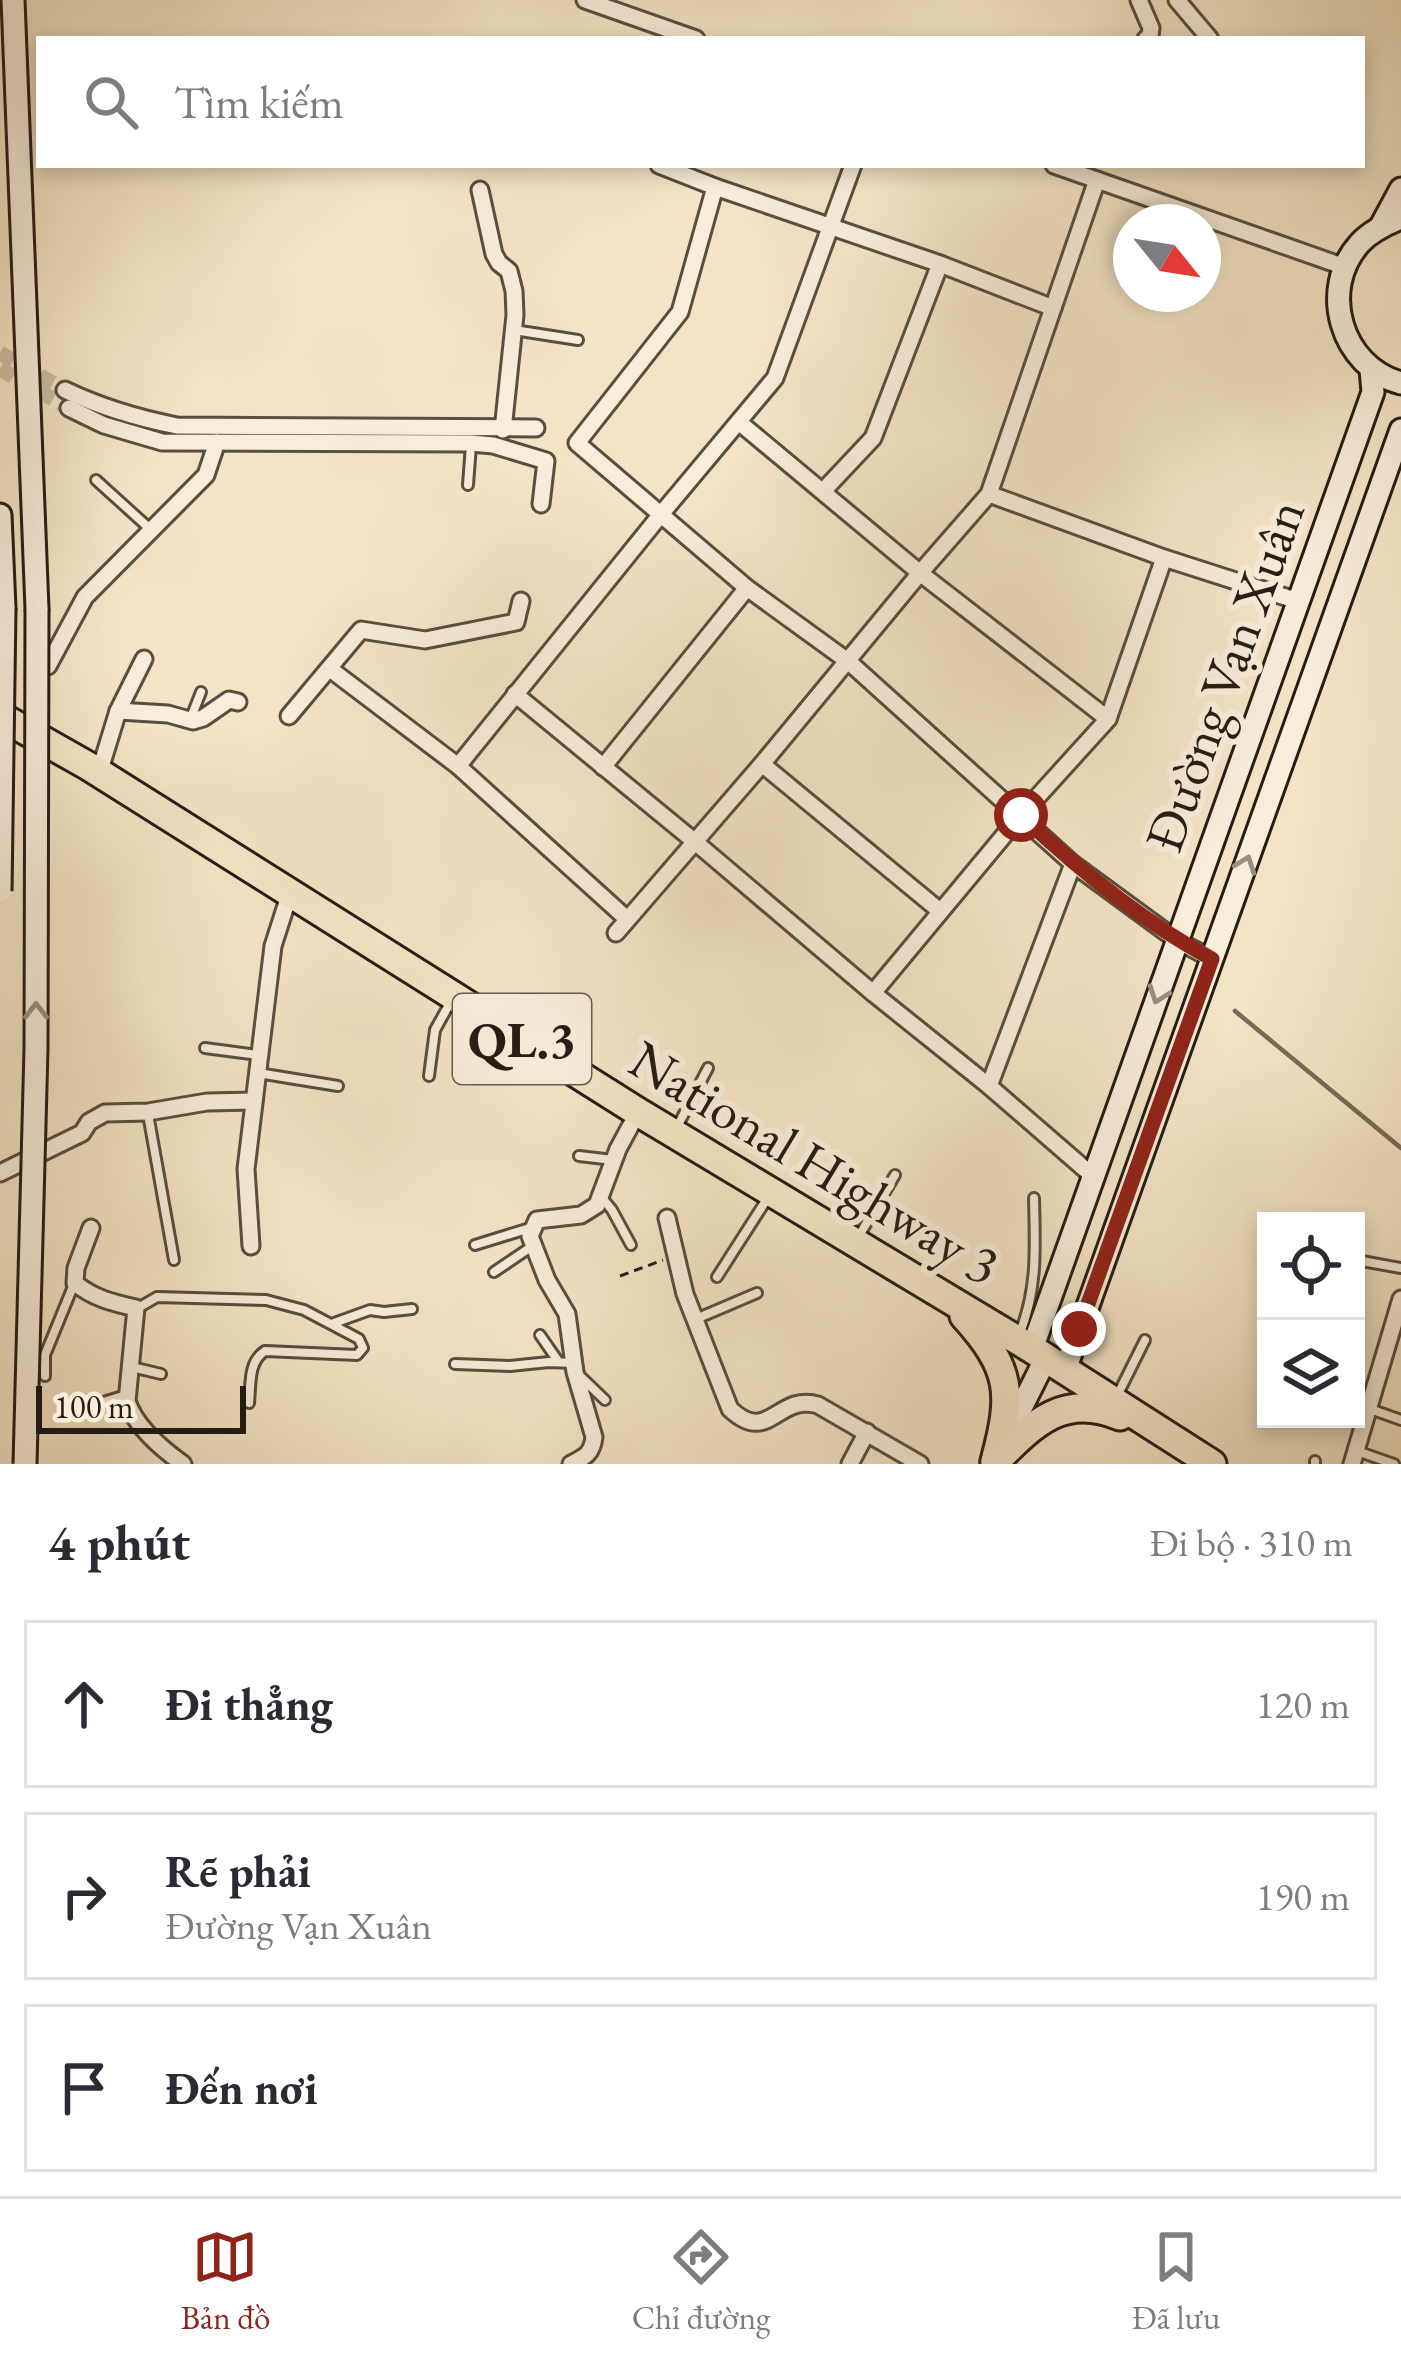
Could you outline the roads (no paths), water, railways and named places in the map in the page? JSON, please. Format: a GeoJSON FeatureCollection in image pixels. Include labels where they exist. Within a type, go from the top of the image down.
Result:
{"type":"FeatureCollection","features":[{"type":"Feature","properties":{"kind":"highway","name":"National Highway 3"},"geometry":{"type":"LineString","coordinates":[[0,716],[100,773],[638,1112],[1040,1354],[1212,1464]]}},
{"type":"Feature","properties":{"kind":"highway"},"geometry":{"type":"LineString","coordinates":[[949,1299],[992,1351],[1004,1381],[1005,1422],[994,1463]]}},
{"type":"Feature","properties":{"kind":"highway"},"geometry":{"type":"LineString","coordinates":[[994,1463],[1032,1426],[1076,1407],[1112,1413],[1171,1438]]}},
{"type":"Feature","properties":{"kind":"street"},"geometry":{"type":"LineString","coordinates":[[13,0],[37,609],[36,1048],[25,1464]]}},
{"type":"Feature","properties":{"kind":"street"},"geometry":{"type":"LineString","coordinates":[[585,0],[687,36]]}},
{"type":"Feature","properties":{"kind":"street"},"geometry":{"type":"LineString","coordinates":[[1139,0],[1150,36]]}},
{"type":"Feature","properties":{"kind":"street"},"geometry":{"type":"LineString","coordinates":[[1177,0],[1207,36]]}},
{"type":"Feature","properties":{"kind":"street"},"geometry":{"type":"LineString","coordinates":[[640,36],[644,21]]}},
{"type":"Feature","properties":{"kind":"street"},"geometry":{"type":"LineString","coordinates":[[667,168],[1053,308]]}},
{"type":"Feature","properties":{"kind":"street"},"geometry":{"type":"LineString","coordinates":[[458,766],[775,378],[852,168]]}},
{"type":"Feature","properties":{"kind":"street"},"geometry":{"type":"LineString","coordinates":[[1063,168],[1345,267]]}},
{"type":"Feature","properties":{"kind":"street"},"geometry":{"type":"LineString","coordinates":[[330,669],[458,766],[622,926],[989,494],[1097,180]]}},
{"type":"Feature","properties":{"kind":"street"},"geometry":{"type":"LineString","coordinates":[[715,187],[680,312],[577,443],[748,588],[849,662],[1073,865],[1178,941],[1212,959]]}},
{"type":"Feature","properties":{"kind":"street"},"geometry":{"type":"LineString","coordinates":[[1401,189],[1391,222],[1360,244],[1345,267],[1338,295],[1340,323],[1352,349],[1371,369],[1401,383]]}},
{"type":"Feature","properties":{"kind":"street"},"geometry":{"type":"LineString","coordinates":[[479,190],[494,254],[513,280],[503,430]]}},
{"type":"Feature","properties":{"kind":"street"},"geometry":{"type":"LineString","coordinates":[[824,490],[873,438],[940,264]]}},
{"type":"Feature","properties":{"kind":"street","name":"Đường Vạn Xuân"},"geometry":{"type":"LineString","coordinates":[[1040,1354],[1094,1177],[1372,392],[1371,369]]}},
{"type":"Feature","properties":{"kind":"street"},"geometry":{"type":"LineString","coordinates":[[65,390],[131,417],[177,426],[536,428]]}},
{"type":"Feature","properties":{"kind":"street"},"geometry":{"type":"LineString","coordinates":[[69,408],[135,436],[162,442],[493,445],[546,461],[541,504]]}},
{"type":"Feature","properties":{"kind":"street"},"geometry":{"type":"LineString","coordinates":[[740,423],[1108,719]]}},
{"type":"Feature","properties":{"kind":"street","name":"Đường Vạn Xuân"},"geometry":{"type":"LineString","coordinates":[[994,1463],[1212,959],[1401,430]]}},
{"type":"Feature","properties":{"kind":"street"},"geometry":{"type":"LineString","coordinates":[[48,666],[85,597],[206,475],[218,442]]}},
{"type":"Feature","properties":{"kind":"street"},"geometry":{"type":"LineString","coordinates":[[989,494],[1298,601]]}},
{"type":"Feature","properties":{"kind":"street"},"geometry":{"type":"LineString","coordinates":[[0,515],[4,608],[0,891]]}},
{"type":"Feature","properties":{"kind":"street"},"geometry":{"type":"LineString","coordinates":[[873,993],[1108,719],[1164,558]]}},
{"type":"Feature","properties":{"kind":"street"},"geometry":{"type":"LineString","coordinates":[[603,767],[748,588]]}},
{"type":"Feature","properties":{"kind":"street"},"geometry":{"type":"LineString","coordinates":[[289,716],[361,630],[425,640],[480,631],[516,622],[521,601]]}},
{"type":"Feature","properties":{"kind":"street"},"geometry":{"type":"LineString","coordinates":[[100,773],[118,711],[144,658]]}},
{"type":"Feature","properties":{"kind":"street"},"geometry":{"type":"LineString","coordinates":[[515,694],[1094,1177]]}},
{"type":"Feature","properties":{"kind":"street"},"geometry":{"type":"LineString","coordinates":[[118,711],[193,721],[230,700],[238,702]]}},
{"type":"Feature","properties":{"kind":"street"},"geometry":{"type":"LineString","coordinates":[[762,764],[940,911]]}},
{"type":"Feature","properties":{"kind":"street"},"geometry":{"type":"LineString","coordinates":[[989,1087],[1073,865]]}},
{"type":"Feature","properties":{"kind":"street"},"geometry":{"type":"LineString","coordinates":[[251,1246],[246,1169],[273,946],[290,893]]}},
{"type":"Feature","properties":{"kind":"street"},"geometry":{"type":"LineString","coordinates":[[0,1173],[82,1133],[88,1122],[105,1113],[254,1101]]}},
{"type":"Feature","properties":{"kind":"street"},"geometry":{"type":"LineString","coordinates":[[571,1464],[587,1456],[594,1437],[569,1366],[568,1314],[532,1246],[532,1227],[543,1218],[581,1216],[602,1198],[614,1160],[638,1112]]}},
{"type":"Feature","properties":{"kind":"street"},"geometry":{"type":"LineString","coordinates":[[667,1218],[685,1294],[730,1409],[751,1424],[806,1402],[920,1464]]}},
{"type":"Feature","properties":{"kind":"street"},"geometry":{"type":"LineString","coordinates":[[91,1228],[75,1282],[104,1300],[136,1308],[130,1410],[180,1463]]}},
{"type":"Feature","properties":{"kind":"street"},"geometry":{"type":"LineString","coordinates":[[1354,1457],[1401,1299]]}},
{"type":"Feature","properties":{"kind":"street"},"geometry":{"type":"LineString","coordinates":[[850,1464],[867,1432]]}},
{"type":"Feature","properties":{"kind":"lane"},"geometry":{"type":"LineString","coordinates":[[513,330],[578,340]]}},
{"type":"Feature","properties":{"kind":"lane"},"geometry":{"type":"LineString","coordinates":[[468,485],[471,443]]}},
{"type":"Feature","properties":{"kind":"lane"},"geometry":{"type":"LineString","coordinates":[[96,480],[151,530]]}},
{"type":"Feature","properties":{"kind":"lane"},"geometry":{"type":"LineString","coordinates":[[184,719],[192,715],[201,692]]}},
{"type":"Feature","properties":{"kind":"lane"},"geometry":{"type":"LineString","coordinates":[[429,1076],[435,1030],[454,996]]}},
{"type":"Feature","properties":{"kind":"lane"},"geometry":{"type":"LineString","coordinates":[[206,1048],[338,1086]]}},
{"type":"Feature","properties":{"kind":"lane"},"geometry":{"type":"LineString","coordinates":[[674,1134],[708,1068]]}},
{"type":"Feature","properties":{"kind":"lane"},"geometry":{"type":"LineString","coordinates":[[148,1112],[174,1260]]}},
{"type":"Feature","properties":{"kind":"lane"},"geometry":{"type":"LineString","coordinates":[[579,1156],[614,1160]]}},
{"type":"Feature","properties":{"kind":"lane"},"geometry":{"type":"LineString","coordinates":[[856,1243],[895,1175]]}},
{"type":"Feature","properties":{"kind":"lane"},"geometry":{"type":"LineString","coordinates":[[717,1276],[771,1192]]}},
{"type":"Feature","properties":{"kind":"lane"},"geometry":{"type":"LineString","coordinates":[[602,1198],[631,1245]]}},
{"type":"Feature","properties":{"kind":"lane"},"geometry":{"type":"LineString","coordinates":[[1034,1198],[1032,1303],[1040,1354]]}},
{"type":"Feature","properties":{"kind":"lane"},"geometry":{"type":"LineString","coordinates":[[475,1245],[532,1227]]}},
{"type":"Feature","properties":{"kind":"lane"},"geometry":{"type":"LineString","coordinates":[[494,1272],[532,1246]]}},
{"type":"Feature","properties":{"kind":"lane"},"geometry":{"type":"LineString","coordinates":[[1365,1261],[1401,1268]]}},
{"type":"Feature","properties":{"kind":"lane"},"geometry":{"type":"LineString","coordinates":[[45,1376],[45,1355],[75,1282]]}},
{"type":"Feature","properties":{"kind":"lane"},"geometry":{"type":"LineString","coordinates":[[694,1319],[757,1293]]}},
{"type":"Feature","properties":{"kind":"lane"},"geometry":{"type":"LineString","coordinates":[[136,1308],[157,1297],[266,1300],[304,1310],[359,1340],[363,1348],[357,1354],[265,1351],[253,1365],[249,1403]]}},
{"type":"Feature","properties":{"kind":"lane"},"geometry":{"type":"LineString","coordinates":[[332,1324],[370,1310],[412,1309]]}},
{"type":"Feature","properties":{"kind":"lane"},"geometry":{"type":"LineString","coordinates":[[540,1335],[605,1400]]}},
{"type":"Feature","properties":{"kind":"lane"},"geometry":{"type":"LineString","coordinates":[[1114,1401],[1145,1340]]}},
{"type":"Feature","properties":{"kind":"lane"},"geometry":{"type":"LineString","coordinates":[[455,1364],[569,1366]]}},
{"type":"Feature","properties":{"kind":"lane"},"geometry":{"type":"LineString","coordinates":[[131,1366],[160,1374]]}},
{"type":"Feature","properties":{"kind":"lane"},"geometry":{"type":"LineString","coordinates":[[98,1405],[128,1395]]}},
{"type":"Feature","properties":{"kind":"lane"},"geometry":{"type":"LineString","coordinates":[[1369,1408],[1401,1420]]}},
{"type":"Feature","properties":{"kind":"lane"},"geometry":{"type":"LineString","coordinates":[[1354,1457],[1394,1464]]}},
{"type":"Feature","properties":{"kind":"waterway"},"geometry":{"type":"LineString","coordinates":[[1235,1011],[1401,1148]]}},
{"type":"Feature","properties":{"kind":"tunnel"},"geometry":{"type":"LineString","coordinates":[[0,353],[65,390]]}},
{"type":"Feature","properties":{"kind":"tunnel"},"geometry":{"type":"LineString","coordinates":[[0,369],[69,408]]}}]}
